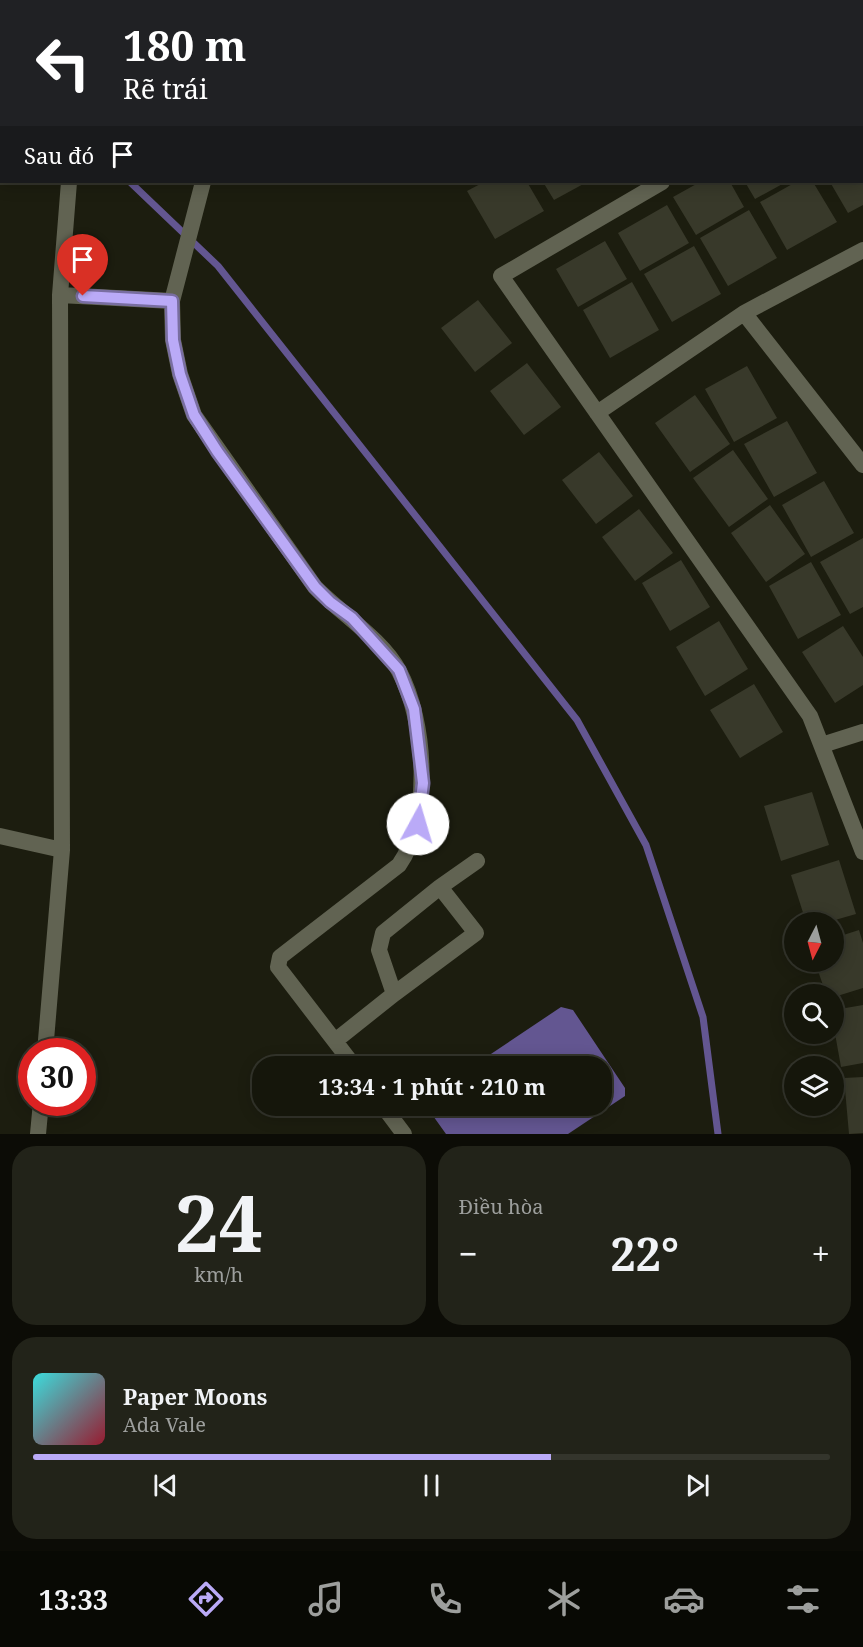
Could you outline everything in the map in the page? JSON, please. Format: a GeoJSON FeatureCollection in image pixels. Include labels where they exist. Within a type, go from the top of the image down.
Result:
{"type":"FeatureCollection","features":[{"type":"Feature","properties":{"kind":"street"},"geometry":{"type":"LineString","coordinates":[[46,1038],[62,850],[60,295],[69,183]]}},
{"type":"Feature","properties":{"kind":"street"},"geometry":{"type":"LineString","coordinates":[[202,183],[174,294],[173,340],[180,374],[194,415],[217,451],[315,587],[330,602],[352,618],[399,670],[414,709],[423,783],[418,824],[410,850],[399,865],[280,957],[278,967],[346,1056]]}},
{"type":"Feature","properties":{"kind":"street"},"geometry":{"type":"LineString","coordinates":[[660,183],[501,276],[810,716],[863,852]]}},
{"type":"Feature","properties":{"kind":"street"},"geometry":{"type":"LineString","coordinates":[[597,413],[744,314],[863,250]]}},
{"type":"Feature","properties":{"kind":"street"},"geometry":{"type":"LineString","coordinates":[[60,295],[174,294]]}},
{"type":"Feature","properties":{"kind":"street"},"geometry":{"type":"LineString","coordinates":[[744,314],[863,465]]}},
{"type":"Feature","properties":{"kind":"street"},"geometry":{"type":"LineString","coordinates":[[822,745],[863,732]]}},
{"type":"Feature","properties":{"kind":"street"},"geometry":{"type":"LineString","coordinates":[[0,836],[62,850]]}},
{"type":"Feature","properties":{"kind":"street"},"geometry":{"type":"LineString","coordinates":[[394,994],[379,950],[383,933],[440,887],[477,861]]}},
{"type":"Feature","properties":{"kind":"street"},"geometry":{"type":"LineString","coordinates":[[335,1041],[476,933],[440,887]]}},
{"type":"Feature","properties":{"kind":"street"},"geometry":{"type":"LineString","coordinates":[[38,1134],[39,1116]]}},
{"type":"Feature","properties":{"kind":"street"},"geometry":{"type":"LineString","coordinates":[[390,1116],[404,1134]]}},
{"type":"Feature","properties":{"kind":"shaded area"},"geometry":{"type":"Polygon","coordinates":[[[561,1007],[573,1010],[604,1056],[488,1056],[561,1007]]]}},
{"type":"Feature","properties":{"kind":"shaded area"},"geometry":{"type":"Polygon","coordinates":[[[612,1068],[625,1088],[625,1096],[612,1105],[612,1068]]]}},
{"type":"Feature","properties":{"kind":"shaded area"},"geometry":{"type":"Polygon","coordinates":[[[433,1116],[595,1116],[568,1134],[446,1134],[433,1116]]]}},
{"type":"Feature","properties":{"kind":"building"},"geometry":{"type":"Polygon","coordinates":[[[482,183],[528,183],[544,211],[495,239],[467,191],[482,183]]]}},
{"type":"Feature","properties":{"kind":"building"},"geometry":{"type":"Polygon","coordinates":[[[544,183],[585,183],[554,200],[544,183]]]}},
{"type":"Feature","properties":{"kind":"building"},"geometry":{"type":"Polygon","coordinates":[[[698,183],[731,183],[744,207],[696,235],[673,197],[698,183]]]}},
{"type":"Feature","properties":{"kind":"building"},"geometry":{"type":"Polygon","coordinates":[[[746,183],[784,183],[755,199],[746,183]]]}},
{"type":"Feature","properties":{"kind":"building"},"geometry":{"type":"Polygon","coordinates":[[[794,183],[814,183],[837,222],[787,250],[760,202],[794,183]]]}},
{"type":"Feature","properties":{"kind":"building"},"geometry":{"type":"Polygon","coordinates":[[[831,183],[863,183],[863,205],[848,213],[831,183]]]}},
{"type":"Feature","properties":{"kind":"building"},"geometry":{"type":"Polygon","coordinates":[[[667,205],[689,243],[640,271],[618,233],[667,205]]]}},
{"type":"Feature","properties":{"kind":"building"},"geometry":{"type":"Polygon","coordinates":[[[749,210],[777,258],[728,286],[700,238],[749,210]]]}},
{"type":"Feature","properties":{"kind":"building"},"geometry":{"type":"Polygon","coordinates":[[[605,241],[627,279],[578,307],[556,269],[605,241]]]}},
{"type":"Feature","properties":{"kind":"building"},"geometry":{"type":"Polygon","coordinates":[[[694,246],[721,294],[672,322],[644,274],[694,246]]]}},
{"type":"Feature","properties":{"kind":"building"},"geometry":{"type":"Polygon","coordinates":[[[632,282],[659,330],[610,358],[583,310],[632,282]]]}},
{"type":"Feature","properties":{"kind":"building"},"geometry":{"type":"Polygon","coordinates":[[[478,300],[512,343],[475,372],[441,328],[478,300]]]}},
{"type":"Feature","properties":{"kind":"building"},"geometry":{"type":"Polygon","coordinates":[[[527,363],[561,407],[524,435],[490,391],[527,363]]]}},
{"type":"Feature","properties":{"kind":"building"},"geometry":{"type":"Polygon","coordinates":[[[747,366],[777,418],[734,442],[705,389],[747,366]]]}},
{"type":"Feature","properties":{"kind":"building"},"geometry":{"type":"Polygon","coordinates":[[[695,395],[730,444],[690,472],[655,423],[695,395]]]}},
{"type":"Feature","properties":{"kind":"building"},"geometry":{"type":"Polygon","coordinates":[[[787,421],[817,473],[774,497],[744,444],[787,421]]]}},
{"type":"Feature","properties":{"kind":"building"},"geometry":{"type":"Polygon","coordinates":[[[733,450],[768,499],[729,527],[693,478],[733,450]]]}},
{"type":"Feature","properties":{"kind":"building"},"geometry":{"type":"Polygon","coordinates":[[[599,452],[633,496],[596,524],[562,480],[599,452]]]}},
{"type":"Feature","properties":{"kind":"building"},"geometry":{"type":"Polygon","coordinates":[[[824,481],[854,533],[811,557],[782,505],[824,481]]]}},
{"type":"Feature","properties":{"kind":"building"},"geometry":{"type":"Polygon","coordinates":[[[770,505],[805,554],[766,582],[731,533],[770,505]]]}},
{"type":"Feature","properties":{"kind":"building"},"geometry":{"type":"Polygon","coordinates":[[[639,509],[673,553],[635,581],[602,537],[639,509]]]}},
{"type":"Feature","properties":{"kind":"building"},"geometry":{"type":"Polygon","coordinates":[[[863,538],[863,607],[850,614],[820,562],[863,538]]]}},
{"type":"Feature","properties":{"kind":"building"},"geometry":{"type":"Polygon","coordinates":[[[681,560],[710,607],[670,631],[642,583],[681,560]]]}},
{"type":"Feature","properties":{"kind":"building"},"geometry":{"type":"Polygon","coordinates":[[[811,562],[841,615],[798,639],[769,586],[811,562]]]}},
{"type":"Feature","properties":{"kind":"building"},"geometry":{"type":"Polygon","coordinates":[[[719,621],[748,669],[705,696],[676,647],[719,621]]]}},
{"type":"Feature","properties":{"kind":"building"},"geometry":{"type":"Polygon","coordinates":[[[843,626],[863,657],[863,685],[835,703],[802,652],[843,626]]]}},
{"type":"Feature","properties":{"kind":"building"},"geometry":{"type":"Polygon","coordinates":[[[754,684],[783,732],[740,758],[710,710],[754,684]]]}},
{"type":"Feature","properties":{"kind":"building"},"geometry":{"type":"Polygon","coordinates":[[[812,792],[829,845],[781,861],[764,806],[812,792]]]}},
{"type":"Feature","properties":{"kind":"building"},"geometry":{"type":"Polygon","coordinates":[[[839,860],[856,914],[844,917],[844,912],[803,912],[791,875],[839,860]]]}},
{"type":"Feature","properties":{"kind":"building"},"geometry":{"type":"Polygon","coordinates":[[[859,930],[863,943],[863,988],[844,994],[844,984],[823,984],[818,972],[844,972],[844,935],[859,930]]]}},
{"type":"Feature","properties":{"kind":"building"},"geometry":{"type":"Polygon","coordinates":[[[863,1005],[863,1063],[844,1066],[844,1056],[839,1056],[837,1044],[844,1044],[844,1008],[863,1005]]]}},
{"type":"Feature","properties":{"kind":"building"},"geometry":{"type":"Polygon","coordinates":[[[863,1077],[863,1133],[849,1134],[844,1078],[863,1077]]]}},
{"type":"Feature","properties":{"kind":"waterway"},"geometry":{"type":"LineString","coordinates":[[131,183],[218,266],[577,720],[646,845],[703,1017],[718,1134]]}},
{"type":"Feature","properties":{"kind":"route"},"geometry":{"type":"LineString","coordinates":[[83,296],[172,301],[173,340],[180,374],[194,415],[217,451],[315,587],[330,602],[352,618],[399,670],[414,709],[423,783],[418,824]]}}]}
